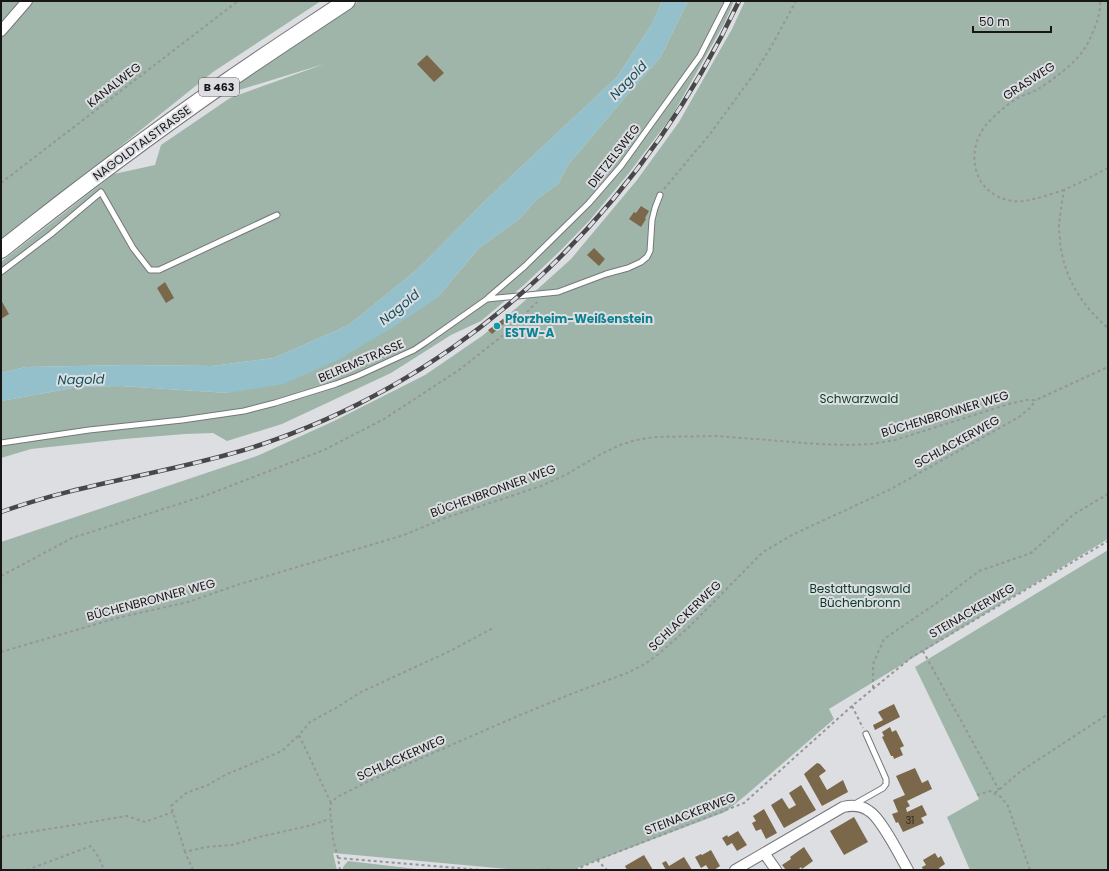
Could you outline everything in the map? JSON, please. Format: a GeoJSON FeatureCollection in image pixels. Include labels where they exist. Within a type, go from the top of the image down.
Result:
{"type":"FeatureCollection","features":[{"type":"Feature","properties":{"kind":"main road","name":"NAGOLDTALSTRASSE"},"geometry":{"type":"LineString","coordinates":[[1,250],[93,178],[199,101],[256,61],[347,1]]}},
{"type":"Feature","properties":{"kind":"street"},"geometry":{"type":"LineString","coordinates":[[1,31],[27,1]]}},
{"type":"Feature","properties":{"kind":"street"},"geometry":{"type":"LineString","coordinates":[[735,870],[843,807],[852,805],[862,807],[870,811],[878,819],[908,870]]}},
{"type":"Feature","properties":{"kind":"street"},"geometry":{"type":"LineString","coordinates":[[764,853],[776,870]]}},
{"type":"Feature","properties":{"kind":"lane","name":"DIETZELSWEG"},"geometry":{"type":"LineString","coordinates":[[487,299],[508,282],[589,203],[621,166],[700,56],[728,1]]}},
{"type":"Feature","properties":{"kind":"lane"},"geometry":{"type":"LineString","coordinates":[[1,272],[51,234],[101,192],[133,248],[150,270],[159,270],[277,215]]}},
{"type":"Feature","properties":{"kind":"lane","name":"BELREMSTRASSE"},"geometry":{"type":"LineString","coordinates":[[1,442],[244,411],[275,404],[336,384],[398,358],[426,342],[487,299],[558,292],[606,274],[628,268],[641,262],[647,257],[650,251],[652,220],[660,195]]}},
{"type":"Feature","properties":{"kind":"lane"},"geometry":{"type":"LineString","coordinates":[[852,805],[883,788],[886,784],[886,779],[866,734]]}},
{"type":"Feature","properties":{"kind":"path","name":"KANALWEG"},"geometry":{"type":"LineString","coordinates":[[1,183],[238,1]]}},
{"type":"Feature","properties":{"kind":"path"},"geometry":{"type":"LineString","coordinates":[[660,195],[710,134],[754,74],[771,47],[796,1]]}},
{"type":"Feature","properties":{"kind":"path","name":"GRASWEG"},"geometry":{"type":"LineString","coordinates":[[1100,1],[1101,5],[1097,20],[1090,38],[1082,52],[1071,64],[1038,88],[1016,99],[986,125],[979,136],[975,147],[974,159],[976,171],[985,188],[1004,200],[1015,202],[1064,190],[1108,168]]}},
{"type":"Feature","properties":{"kind":"path"},"geometry":{"type":"LineString","coordinates":[[1064,190],[1059,228],[1066,271],[1079,296],[1098,319],[1108,328]]}},
{"type":"Feature","properties":{"kind":"path"},"geometry":{"type":"LineString","coordinates":[[1,576],[72,538],[204,496],[324,450],[384,419],[459,370],[506,333],[547,293]]}},
{"type":"Feature","properties":{"kind":"path","name":"BÜCHENBRONNER WEG"},"geometry":{"type":"LineString","coordinates":[[1,652],[117,618],[188,602],[237,585],[404,535],[445,518],[541,486],[567,474],[603,453],[620,445],[636,440],[656,437],[717,436],[818,444],[872,444],[895,440],[1009,404],[1026,400],[1036,400],[1108,367]]}},
{"type":"Feature","properties":{"kind":"path","name":"SCHLACKERWEG"},"geometry":{"type":"LineString","coordinates":[[331,803],[337,797],[389,772],[506,721],[627,673],[645,664],[688,628],[763,552],[792,535],[891,489],[1019,417],[1030,408],[1036,400]]}},
{"type":"Feature","properties":{"kind":"path"},"geometry":{"type":"LineString","coordinates":[[873,688],[873,664],[884,639],[941,600],[979,571],[1031,553],[1074,514],[1108,494]]}},
{"type":"Feature","properties":{"kind":"path","name":"STEINACKERWEG"},"geometry":{"type":"LineString","coordinates":[[575,870],[744,803],[852,706],[912,657],[1108,541]]}},
{"type":"Feature","properties":{"kind":"path"},"geometry":{"type":"LineString","coordinates":[[193,870],[185,852],[171,806],[186,794],[208,785],[225,775],[282,751],[310,722],[362,692],[450,652],[495,627]]}},
{"type":"Feature","properties":{"kind":"path"},"geometry":{"type":"LineString","coordinates":[[923,650],[999,790]]}},
{"type":"Feature","properties":{"kind":"path"},"geometry":{"type":"LineString","coordinates":[[852,706],[866,734]]}},
{"type":"Feature","properties":{"kind":"path"},"geometry":{"type":"LineString","coordinates":[[995,793],[1021,771],[1108,714]]}},
{"type":"Feature","properties":{"kind":"path"},"geometry":{"type":"LineString","coordinates":[[299,735],[331,803],[330,819],[340,870]]}},
{"type":"Feature","properties":{"kind":"path"},"geometry":{"type":"LineString","coordinates":[[977,795],[990,791],[1001,796],[1008,806],[1030,870]]}},
{"type":"Feature","properties":{"kind":"path"},"geometry":{"type":"LineString","coordinates":[[1,837],[127,816],[145,822],[173,812]]}},
{"type":"Feature","properties":{"kind":"path"},"geometry":{"type":"LineString","coordinates":[[185,852],[232,845],[330,819]]}},
{"type":"Feature","properties":{"kind":"path"},"geometry":{"type":"LineString","coordinates":[[27,870],[91,846],[104,870]]}},
{"type":"Feature","properties":{"kind":"path"},"geometry":{"type":"LineString","coordinates":[[338,858],[480,870]]}},
{"type":"Feature","properties":{"kind":"path"},"geometry":{"type":"LineString","coordinates":[[597,860],[607,870]]}},
{"type":"Feature","properties":{"kind":"path"},"geometry":{"type":"LineString","coordinates":[[541,870],[550,870]]}},
{"type":"Feature","properties":{"kind":"green space"},"geometry":{"type":"Polygon","coordinates":[[[1,1],[321,1],[213,72],[1,242],[1,1]]]}},
{"type":"Feature","properties":{"kind":"green space"},"geometry":{"type":"Polygon","coordinates":[[[359,1],[662,1],[652,24],[617,77],[487,199],[419,268],[349,325],[274,358],[212,366],[129,365],[26,367],[1,373],[1,262],[114,174],[155,165],[161,145],[230,98],[324,64],[236,91],[235,85],[359,1]]]}},
{"type":"Feature","properties":{"kind":"green space"},"geometry":{"type":"Polygon","coordinates":[[[688,1],[734,1],[725,22],[672,116],[629,173],[590,220],[524,285],[481,321],[451,335],[391,373],[282,424],[227,441],[213,433],[185,434],[31,449],[1,458],[1,401],[78,387],[121,386],[228,393],[437,298],[479,248],[519,219],[537,199],[558,184],[568,165],[660,58],[688,1]]]}},
{"type":"Feature","properties":{"kind":"green space","name":"Schwarzwald"},"geometry":{"type":"Polygon","coordinates":[[[745,1],[1108,1],[1108,539],[829,709],[834,719],[725,812],[572,870],[518,870],[333,853],[337,870],[1,870],[1,542],[257,456],[334,421],[425,375],[482,336],[521,304],[571,259],[637,180],[679,122],[732,29],[745,1]]]}},
{"type":"Feature","properties":{"kind":"green space"},"geometry":{"type":"Polygon","coordinates":[[[1108,550],[1108,870],[970,870],[947,817],[979,799],[915,667],[1108,550]]]}},
{"type":"Feature","properties":{"kind":"green space"},"geometry":{"type":"Polygon","coordinates":[[[348,861],[425,870],[343,870],[343,867],[348,861]]]}},
{"type":"Feature","properties":{"kind":"water","name":"Nagold"},"geometry":{"type":"Polygon","coordinates":[[[662,1],[688,1],[660,58],[568,165],[558,184],[537,199],[519,219],[479,248],[437,298],[395,326],[340,359],[284,384],[228,393],[121,386],[78,387],[1,401],[1,373],[26,367],[129,365],[212,366],[274,358],[349,325],[419,268],[487,199],[617,77],[652,24],[662,1]]]}},
{"type":"Feature","properties":{"kind":"building"},"geometry":{"type":"Polygon","coordinates":[[[427,55],[444,73],[434,82],[417,64],[427,55]]]}},
{"type":"Feature","properties":{"kind":"building"},"geometry":{"type":"Polygon","coordinates":[[[641,206],[649,211],[641,227],[629,219],[641,206]]]}},
{"type":"Feature","properties":{"kind":"building"},"geometry":{"type":"Polygon","coordinates":[[[594,248],[605,259],[599,266],[587,255],[594,248]]]}},
{"type":"Feature","properties":{"kind":"building"},"geometry":{"type":"Polygon","coordinates":[[[165,282],[174,298],[166,303],[157,288],[165,282]]]}},
{"type":"Feature","properties":{"kind":"building"},"geometry":{"type":"Polygon","coordinates":[[[1,300],[9,314],[1,319],[1,300]]]}},
{"type":"Feature","properties":{"kind":"building","name":"Pforzheim-Weißenstein ESTW-A"},"geometry":{"type":"Polygon","coordinates":[[[503,319],[506,322],[492,334],[488,330],[503,319]]]}},
{"type":"Feature","properties":{"kind":"building"},"geometry":{"type":"Polygon","coordinates":[[[894,704],[900,717],[875,730],[873,725],[883,720],[878,712],[894,704]]]}},
{"type":"Feature","properties":{"kind":"building"},"geometry":{"type":"Polygon","coordinates":[[[890,727],[892,732],[896,730],[904,746],[900,748],[903,755],[894,759],[882,737],[884,736],[882,732],[890,727]]]}},
{"type":"Feature","properties":{"kind":"building"},"geometry":{"type":"Polygon","coordinates":[[[817,763],[820,764],[826,771],[819,776],[827,790],[843,780],[848,792],[822,806],[804,774],[817,763]]]}},
{"type":"Feature","properties":{"kind":"building"},"geometry":{"type":"Polygon","coordinates":[[[915,768],[922,783],[928,780],[932,789],[907,801],[910,806],[906,808],[907,812],[922,805],[927,815],[921,818],[924,823],[903,832],[898,822],[896,823],[892,814],[898,812],[893,800],[905,795],[896,776],[915,768]]]}},
{"type":"Feature","properties":{"kind":"building"},"geometry":{"type":"Polygon","coordinates":[[[801,785],[816,810],[784,828],[771,805],[782,798],[789,809],[796,805],[789,793],[801,785]]]}},
{"type":"Feature","properties":{"kind":"building"},"geometry":{"type":"Polygon","coordinates":[[[764,809],[777,833],[766,839],[761,829],[756,831],[752,823],[756,821],[753,816],[764,809]]]}},
{"type":"Feature","properties":{"kind":"building"},"geometry":{"type":"Polygon","coordinates":[[[854,817],[868,842],[844,855],[830,831],[854,817]]]}},
{"type":"Feature","properties":{"kind":"building"},"geometry":{"type":"Polygon","coordinates":[[[738,831],[747,845],[737,851],[732,843],[727,846],[722,838],[727,835],[728,837],[738,831]]]}},
{"type":"Feature","properties":{"kind":"building"},"geometry":{"type":"Polygon","coordinates":[[[804,847],[813,861],[802,869],[801,867],[798,870],[786,870],[782,865],[804,847]]]}},
{"type":"Feature","properties":{"kind":"building"},"geometry":{"type":"Polygon","coordinates":[[[711,850],[720,866],[714,870],[709,870],[706,865],[701,868],[695,857],[711,850]]]}},
{"type":"Feature","properties":{"kind":"building"},"geometry":{"type":"Polygon","coordinates":[[[935,853],[938,858],[941,856],[945,864],[939,868],[940,870],[923,870],[922,867],[926,865],[923,860],[935,853]]]}},
{"type":"Feature","properties":{"kind":"building"},"geometry":{"type":"Polygon","coordinates":[[[644,855],[653,870],[627,870],[625,866],[644,855]]]}},
{"type":"Feature","properties":{"kind":"building"},"geometry":{"type":"Polygon","coordinates":[[[684,857],[692,870],[666,870],[662,863],[666,861],[669,866],[684,857]]]}},
{"type":"Feature","properties":{"kind":"railway"},"geometry":{"type":"LineString","coordinates":[[1,512],[64,493],[193,463],[257,446],[336,415],[411,375],[480,328],[543,273],[601,213],[653,147],[699,76],[739,1]]}},
{"type":"Feature","properties":{"kind":"place","name":"Pforzheim-Weißenstein ESTW-A"},"geometry":{"type":"Point","coordinates":[497,326]}},
{"type":"Feature","properties":{"kind":"park label","name":"Bestattungswald Büchenbronn"},"geometry":{"type":"Point","coordinates":[860,596]}}]}
